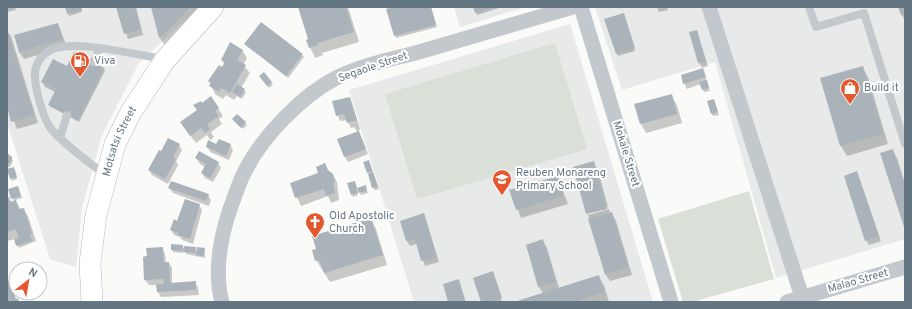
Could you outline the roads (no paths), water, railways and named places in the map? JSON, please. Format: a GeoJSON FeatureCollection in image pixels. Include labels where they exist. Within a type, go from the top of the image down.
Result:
{"type":"FeatureCollection","features":[{"type":"Feature","properties":{"kind":"street","name":"Motsatsi Street"},"geometry":{"type":"LineString","coordinates":[[92,302],[90,263],[96,215],[108,177],[115,144],[131,112],[165,60],[213,7]]}},
{"type":"Feature","properties":{"kind":"street","name":"Segaole Street"},"geometry":{"type":"LineString","coordinates":[[222,302],[219,271],[223,238],[230,210],[244,172],[258,149],[285,118],[309,96],[336,78],[370,66],[573,7]]}},
{"type":"Feature","properties":{"kind":"street","name":"Mokale Street"},"geometry":{"type":"LineString","coordinates":[[582,7],[670,302]]}},
{"type":"Feature","properties":{"kind":"street"},"geometry":{"type":"LineString","coordinates":[[709,7],[802,297]]}},
{"type":"Feature","properties":{"kind":"street","name":"Malao Street"},"geometry":{"type":"LineString","coordinates":[[787,302],[905,267]]}},
{"type":"Feature","properties":{"kind":"lane"},"geometry":{"type":"LineString","coordinates":[[809,7],[816,27],[864,13],[905,144]]}},
{"type":"Feature","properties":{"kind":"lane"},"geometry":{"type":"LineString","coordinates":[[108,177],[60,138],[51,129],[44,118],[35,73],[37,63],[43,56],[55,48],[82,47],[165,60]]}},
{"type":"Feature","properties":{"kind":"lane"},"geometry":{"type":"LineString","coordinates":[[93,62],[100,49]]}},
{"type":"Feature","properties":{"kind":"lane"},"geometry":{"type":"LineString","coordinates":[[60,138],[67,114]]}},
{"type":"Feature","properties":{"kind":"place","name":"Viva"},"geometry":{"type":"Point","coordinates":[80,78]}},
{"type":"Feature","properties":{"kind":"place","name":"Build it"},"geometry":{"type":"Point","coordinates":[850,105]}},
{"type":"Feature","properties":{"kind":"place","name":"Reuben Monareng Primary School"},"geometry":{"type":"Point","coordinates":[502,196]}},
{"type":"Feature","properties":{"kind":"place","name":"Old Apostolic Church"},"geometry":{"type":"Point","coordinates":[315,239]}}]}
